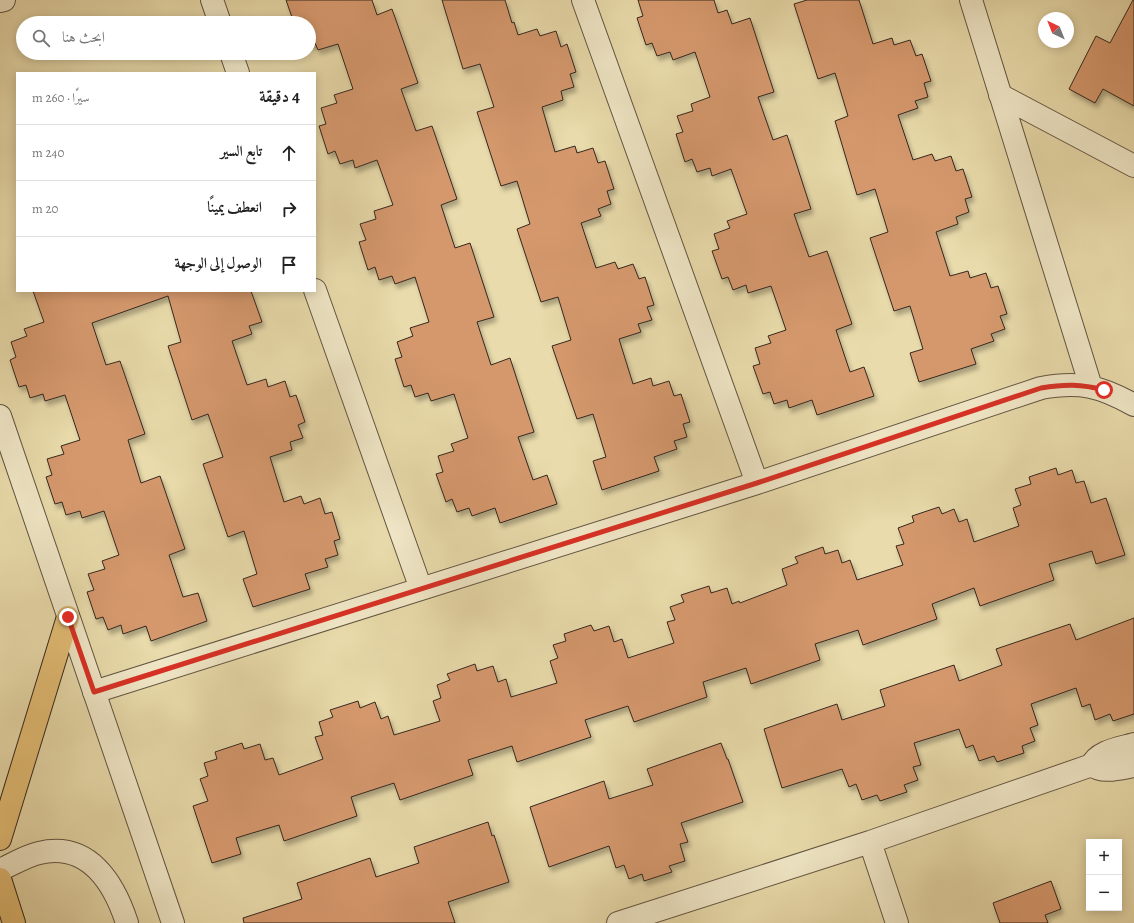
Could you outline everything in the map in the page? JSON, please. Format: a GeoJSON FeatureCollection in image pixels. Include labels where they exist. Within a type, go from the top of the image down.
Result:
{"type":"FeatureCollection","features":[{"type":"Feature","properties":{"kind":"main road"},"geometry":{"type":"LineString","coordinates":[[0,839],[68,617]]}},
{"type":"Feature","properties":{"kind":"main road"},"geometry":{"type":"LineString","coordinates":[[0,880],[14,923]]}},
{"type":"Feature","properties":{"kind":"street"},"geometry":{"type":"LineString","coordinates":[[0,1],[4,0]]}},
{"type":"Feature","properties":{"kind":"street"},"geometry":{"type":"LineString","coordinates":[[212,0],[218,16]]}},
{"type":"Feature","properties":{"kind":"street"},"geometry":{"type":"LineString","coordinates":[[582,0],[757,483]]}},
{"type":"Feature","properties":{"kind":"street"},"geometry":{"type":"LineString","coordinates":[[971,0],[1091,387]]}},
{"type":"Feature","properties":{"kind":"street"},"geometry":{"type":"LineString","coordinates":[[233,60],[238,72]]}},
{"type":"Feature","properties":{"kind":"street"},"geometry":{"type":"LineString","coordinates":[[1000,95],[1134,166]]}},
{"type":"Feature","properties":{"kind":"street"},"geometry":{"type":"LineString","coordinates":[[316,292],[421,589]]}},
{"type":"Feature","properties":{"kind":"street"},"geometry":{"type":"LineString","coordinates":[[94,692],[757,483],[1041,388],[1062,384],[1091,387],[1115,395],[1134,406]]}},
{"type":"Feature","properties":{"kind":"street"},"geometry":{"type":"LineString","coordinates":[[0,416],[173,923]]}},
{"type":"Feature","properties":{"kind":"street"},"geometry":{"type":"LineString","coordinates":[[618,923],[870,842],[1092,765],[1100,755],[1134,744]]}},
{"type":"Feature","properties":{"kind":"street"},"geometry":{"type":"LineString","coordinates":[[1092,765],[1099,769],[1134,766]]}},
{"type":"Feature","properties":{"kind":"street"},"geometry":{"type":"LineString","coordinates":[[870,842],[897,923]]}},
{"type":"Feature","properties":{"kind":"street"},"geometry":{"type":"LineString","coordinates":[[0,870],[38,853],[51,851],[66,852],[81,857],[95,865],[106,878],[122,907],[127,923]]}},
{"type":"Feature","properties":{"kind":"building"},"geometry":{"type":"Polygon","coordinates":[[[286,0],[372,0],[377,15],[392,9],[418,83],[401,89],[416,131],[432,126],[457,199],[441,205],[455,248],[470,243],[494,317],[477,322],[491,365],[510,358],[534,432],[518,437],[533,480],[547,475],[557,504],[500,523],[495,508],[472,516],[469,508],[457,512],[452,499],[446,502],[436,474],[443,472],[438,456],[454,451],[451,444],[468,438],[454,394],[431,401],[428,393],[415,397],[411,385],[404,387],[395,359],[402,357],[397,342],[413,336],[410,328],[429,322],[415,277],[395,284],[392,276],[379,280],[375,267],[368,270],[359,242],[366,240],[360,224],[376,219],[374,211],[393,205],[377,160],[355,168],[353,160],[340,164],[335,151],[328,154],[319,126],[326,124],[321,108],[337,103],[334,95],[353,89],[338,44],[318,50],[316,45],[316,16],[292,16],[286,0]]]}},
{"type":"Feature","properties":{"kind":"building"},"geometry":{"type":"Polygon","coordinates":[[[442,0],[505,0],[512,23],[514,22],[518,35],[537,29],[540,36],[556,31],[561,47],[567,44],[576,72],[570,74],[574,87],[561,91],[563,100],[542,107],[555,152],[575,146],[577,153],[593,148],[598,163],[605,161],[614,189],[607,191],[611,204],[598,209],[601,216],[581,223],[596,268],[615,262],[618,269],[633,264],[639,279],[645,277],[654,305],[647,307],[652,320],[638,324],[641,332],[619,339],[633,384],[651,378],[653,386],[669,381],[674,396],[681,394],[690,422],[683,424],[687,437],[674,441],[677,449],[654,457],[659,471],[602,490],[593,461],[606,457],[593,414],[577,419],[552,346],[571,340],[558,297],[541,302],[517,229],[530,224],[517,181],[501,186],[477,112],[494,107],[480,64],[463,69],[442,0]]]}},
{"type":"Feature","properties":{"kind":"building"},"geometry":{"type":"Polygon","coordinates":[[[638,0],[714,0],[718,13],[727,10],[732,24],[750,18],[774,92],[758,97],[773,140],[787,135],[811,209],[794,214],[809,257],[827,251],[852,324],[836,330],[850,372],[864,367],[874,396],[817,415],[812,400],[789,408],[787,400],[774,404],[770,392],[763,394],[753,366],[760,364],[755,348],[771,343],[768,336],[786,330],[771,286],[748,293],[746,285],[733,290],[728,277],[722,279],[712,251],[719,249],[714,234],[730,228],[727,221],[747,214],[731,169],[712,176],[710,168],[697,172],[692,159],[685,162],[676,134],[683,132],[677,116],[693,111],[691,104],[710,97],[695,52],[673,60],[670,52],[657,56],[652,43],[646,45],[637,18],[643,16],[638,0]]]}},
{"type":"Feature","properties":{"kind":"building"},"geometry":{"type":"Polygon","coordinates":[[[807,0],[859,0],[873,44],[892,38],[894,45],[910,40],[916,56],[922,54],[931,81],[924,83],[928,97],[915,101],[918,108],[898,115],[913,160],[932,154],[935,161],[951,156],[956,171],[963,169],[972,197],[965,199],[969,212],[956,217],[958,224],[936,232],[950,276],[968,271],[970,278],[986,273],[991,288],[998,286],[1007,314],[1000,316],[1005,329],[991,334],[994,341],[971,349],[976,364],[919,382],[910,353],[923,349],[910,306],[894,311],[870,238],[888,232],[875,189],[857,195],[835,121],[848,116],[835,73],[818,79],[794,4],[807,0]]]}},
{"type":"Feature","properties":{"kind":"building"},"geometry":{"type":"Polygon","coordinates":[[[1133,0],[1134,106],[1103,89],[1095,103],[1069,89],[1096,36],[1110,43],[1133,0]]]}},
{"type":"Feature","properties":{"kind":"building"},"geometry":{"type":"Polygon","coordinates":[[[33,292],[251,292],[262,322],[249,326],[252,334],[232,341],[247,385],[266,379],[268,387],[285,381],[290,397],[296,395],[305,422],[298,425],[303,438],[290,442],[292,450],[270,457],[284,502],[301,496],[304,504],[320,498],[325,514],[332,512],[340,539],[334,541],[338,555],[325,559],[328,567],[305,574],[310,589],[253,607],[243,579],[257,574],[244,531],[228,537],[203,464],[223,457],[208,414],[192,420],[168,346],[181,342],[168,296],[92,323],[106,365],[120,361],[145,434],[128,440],[141,483],[160,476],[185,549],[169,555],[183,597],[198,593],[207,621],[151,641],[146,626],[123,634],[121,625],[108,630],[103,617],[96,619],[87,592],[94,590],[88,574],[105,569],[102,561],[119,555],[104,511],[82,518],[80,511],[66,515],[62,502],[55,504],[46,477],[52,475],[47,459],[64,454],[61,446],[80,440],[65,395],[45,401],[43,394],[30,398],[26,385],[19,387],[10,360],[16,357],[11,342],[27,336],[24,329],[44,322],[33,292]]]}},
{"type":"Feature","properties":{"kind":"building"},"geometry":{"type":"Polygon","coordinates":[[[1056,468],[1058,475],[1072,470],[1076,483],[1084,481],[1091,503],[1106,498],[1125,555],[1096,564],[1092,551],[1049,564],[1054,580],[980,606],[974,588],[932,604],[937,619],[863,645],[858,630],[815,644],[820,660],[751,684],[746,668],[703,682],[707,697],[634,722],[628,706],[585,720],[591,737],[517,762],[512,746],[468,760],[473,775],[400,800],[394,783],[351,797],[357,816],[284,841],[279,825],[236,838],[241,854],[212,863],[193,806],[208,801],[200,779],[208,776],[204,763],[217,759],[215,752],[242,743],[244,749],[260,744],[265,760],[273,758],[279,775],[323,759],[315,737],[323,735],[319,722],[333,717],[330,710],[358,701],[360,708],[375,702],[381,719],[388,716],[394,735],[440,721],[433,701],[441,698],[437,685],[450,680],[447,674],[475,664],[477,671],[493,666],[498,682],[506,679],[511,697],[557,683],[550,661],[558,658],[553,645],[566,641],[564,634],[591,625],[594,631],[609,626],[614,642],[622,639],[628,658],[674,643],[667,622],[675,620],[670,607],[684,602],[681,595],[709,586],[711,593],[727,588],[732,604],[739,601],[740,603],[787,585],[782,569],[798,563],[795,557],[823,547],[825,554],[838,550],[842,563],[850,560],[857,580],[903,565],[896,546],[904,544],[898,528],[914,522],[912,516],[939,507],[942,514],[954,509],[959,522],[967,519],[974,542],[1019,526],[1013,508],[1021,505],[1015,489],[1031,484],[1029,477],[1056,468]]]}},
{"type":"Feature","properties":{"kind":"building"},"geometry":{"type":"Polygon","coordinates":[[[1134,618],[1134,714],[1113,721],[1110,714],[1095,720],[1090,704],[1082,707],[1076,688],[1031,704],[1038,725],[1030,728],[1035,741],[1022,746],[1024,753],[997,762],[994,756],[979,761],[973,745],[966,748],[959,729],[914,743],[921,765],[913,767],[918,780],[904,785],[907,792],[880,801],[877,795],[862,800],[856,784],[849,787],[842,769],[782,788],[764,729],[837,704],[842,720],[885,706],[880,690],[954,665],[959,681],[1002,665],[996,649],[1070,624],[1076,640],[1134,618]]]}},
{"type":"Feature","properties":{"kind":"building"},"geometry":{"type":"Polygon","coordinates":[[[721,743],[743,802],[681,823],[688,842],[680,844],[685,861],[669,866],[672,872],[644,881],[642,874],[629,879],[624,865],[616,868],[609,846],[549,867],[530,807],[604,781],[609,799],[653,785],[647,769],[721,743]]]}},
{"type":"Feature","properties":{"kind":"building"},"geometry":{"type":"Polygon","coordinates":[[[488,822],[492,836],[494,835],[509,882],[448,902],[455,923],[244,923],[243,918],[302,899],[297,883],[370,858],[376,877],[419,863],[414,847],[488,822]]]}},
{"type":"Feature","properties":{"kind":"building"},"geometry":{"type":"Polygon","coordinates":[[[1051,881],[1061,909],[1045,915],[1048,923],[1000,923],[993,903],[1051,881]]]}},
{"type":"Feature","properties":{"kind":"route"},"geometry":{"type":"LineString","coordinates":[[68,617],[94,692],[757,483],[1041,388],[1062,384],[1104,390]]}}]}
